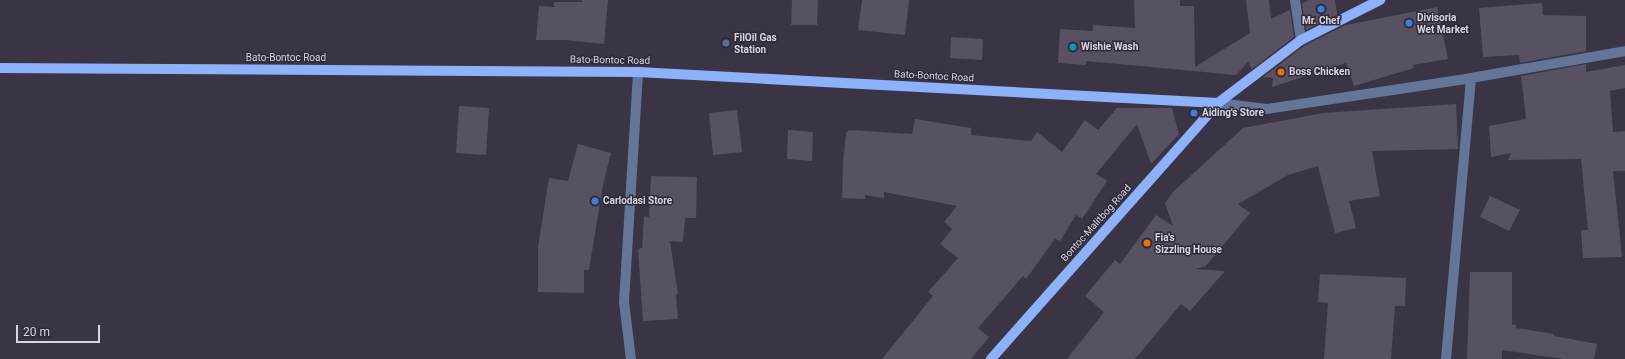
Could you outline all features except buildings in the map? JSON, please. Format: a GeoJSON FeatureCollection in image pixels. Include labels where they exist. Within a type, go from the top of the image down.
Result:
{"type":"FeatureCollection","features":[{"type":"Feature","properties":{"kind":"main road","name":"Bontoc-Malitbog Road"},"geometry":{"type":"LineString","coordinates":[[991,359],[1218,103],[1301,40],[1380,0]]}},
{"type":"Feature","properties":{"kind":"main road","name":"Bato-Bontoc Road"},"geometry":{"type":"LineString","coordinates":[[0,68],[638,72],[1218,103]]}},
{"type":"Feature","properties":{"kind":"street"},"geometry":{"type":"LineString","coordinates":[[1295,0],[1301,40]]}},
{"type":"Feature","properties":{"kind":"street"},"geometry":{"type":"LineString","coordinates":[[1218,103],[1267,109],[1471,78],[1625,51]]}},
{"type":"Feature","properties":{"kind":"street"},"geometry":{"type":"LineString","coordinates":[[631,359],[624,302],[638,72]]}},
{"type":"Feature","properties":{"kind":"street"},"geometry":{"type":"LineString","coordinates":[[1446,359],[1471,78]]}},
{"type":"Feature","properties":{"kind":"place","name":"Mr. Chef"},"geometry":{"type":"Point","coordinates":[1321,9]}},
{"type":"Feature","properties":{"kind":"place","name":"Divisoria Wet Market"},"geometry":{"type":"Point","coordinates":[1409,23]}},
{"type":"Feature","properties":{"kind":"place","name":"FilOil Gas Station"},"geometry":{"type":"Point","coordinates":[726,43]}},
{"type":"Feature","properties":{"kind":"place","name":"Wishie Wash"},"geometry":{"type":"Point","coordinates":[1073,47]}},
{"type":"Feature","properties":{"kind":"place","name":"Boss Chicken"},"geometry":{"type":"Point","coordinates":[1281,72]}},
{"type":"Feature","properties":{"kind":"place","name":"Aiding's Store"},"geometry":{"type":"Point","coordinates":[1194,113]}},
{"type":"Feature","properties":{"kind":"place","name":"Carlodasi Store"},"geometry":{"type":"Point","coordinates":[595,201]}},
{"type":"Feature","properties":{"kind":"place","name":"Fia's Sizzling House"},"geometry":{"type":"Point","coordinates":[1147,243]}}]}
